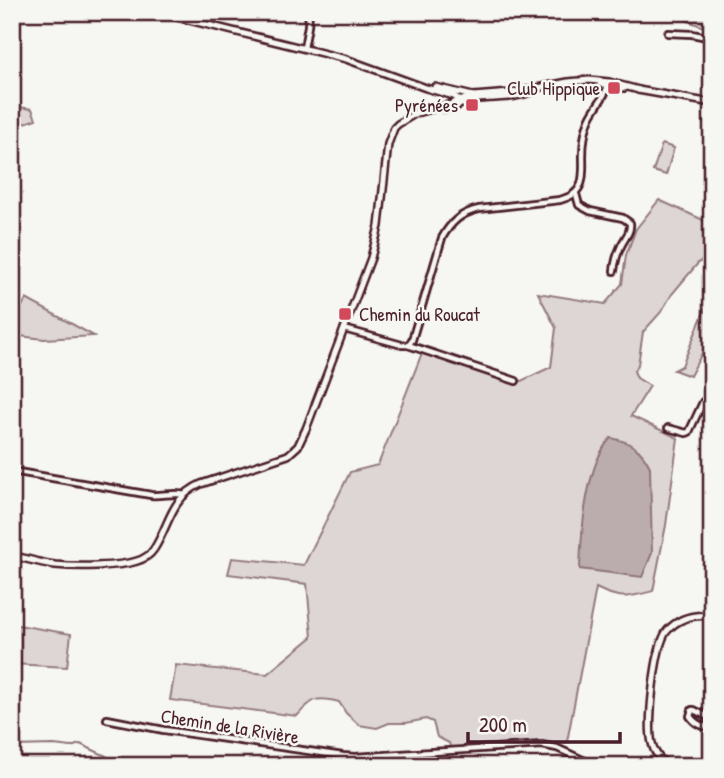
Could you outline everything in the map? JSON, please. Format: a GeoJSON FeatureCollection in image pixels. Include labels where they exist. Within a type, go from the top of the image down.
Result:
{"type":"FeatureCollection","features":[{"type":"Feature","properties":{"kind":"street"},"geometry":{"type":"LineString","coordinates":[[156,12],[359,63],[463,101]]}},
{"type":"Feature","properties":{"kind":"street"},"geometry":{"type":"LineString","coordinates":[[303,48],[309,12]]}},
{"type":"Feature","properties":{"kind":"street"},"geometry":{"type":"LineString","coordinates":[[668,33],[712,38]]}},
{"type":"Feature","properties":{"kind":"street"},"geometry":{"type":"LineString","coordinates":[[413,83],[473,96],[579,81],[608,83],[712,103]]}},
{"type":"Feature","properties":{"kind":"street"},"geometry":{"type":"LineString","coordinates":[[408,345],[412,340],[442,238],[457,218],[479,209],[560,200],[575,193],[583,178],[584,142],[588,123],[594,108],[606,93],[608,83]]}},
{"type":"Feature","properties":{"kind":"street"},"geometry":{"type":"LineString","coordinates":[[12,555],[66,566],[140,561],[153,551],[171,513],[184,495],[201,484],[288,455],[295,449],[306,429],[375,245],[386,155],[394,128],[402,120],[425,111],[463,101],[527,94],[541,88]]}},
{"type":"Feature","properties":{"kind":"street"},"geometry":{"type":"LineString","coordinates":[[461,93],[463,101]]}},
{"type":"Feature","properties":{"kind":"street"},"geometry":{"type":"LineString","coordinates":[[447,94],[448,105]]}},
{"type":"Feature","properties":{"kind":"street"},"geometry":{"type":"LineString","coordinates":[[425,111],[450,109],[473,96]]}},
{"type":"Feature","properties":{"kind":"street"},"geometry":{"type":"LineString","coordinates":[[575,193],[579,205],[590,211],[623,218],[630,223],[614,271]]}},
{"type":"Feature","properties":{"kind":"street"},"geometry":{"type":"LineString","coordinates":[[344,329],[408,345],[516,382]]}},
{"type":"Feature","properties":{"kind":"street"},"geometry":{"type":"LineString","coordinates":[[668,428],[689,432],[703,402],[712,402]]}},
{"type":"Feature","properties":{"kind":"street"},"geometry":{"type":"LineString","coordinates":[[12,471],[151,495],[184,495]]}},
{"type":"Feature","properties":{"kind":"street"},"geometry":{"type":"LineString","coordinates":[[667,766],[655,752],[650,735],[653,688],[664,635],[675,623],[688,617],[712,616]]}},
{"type":"Feature","properties":{"kind":"street"},"geometry":{"type":"LineString","coordinates":[[712,716],[694,710],[690,716],[698,724],[712,726]]}},
{"type":"Feature","properties":{"kind":"street","name":"Chemin de la Rivière"},"geometry":{"type":"LineString","coordinates":[[107,719],[343,756],[542,746],[557,748],[596,766]]}},
{"type":"Feature","properties":{"kind":"shaded area"},"geometry":{"type":"Polygon","coordinates":[[[664,12],[712,12],[712,30],[664,12]]]}},
{"type":"Feature","properties":{"kind":"shaded area"},"geometry":{"type":"Polygon","coordinates":[[[12,106],[32,109],[36,119],[12,128],[12,106]]]}},
{"type":"Feature","properties":{"kind":"shaded area"},"geometry":{"type":"Polygon","coordinates":[[[662,144],[674,148],[666,175],[653,171],[662,144]]]}},
{"type":"Feature","properties":{"kind":"shaded area"},"geometry":{"type":"Polygon","coordinates":[[[659,200],[712,224],[712,263],[706,260],[699,262],[643,332],[638,365],[634,371],[637,378],[650,386],[631,416],[678,438],[666,525],[653,591],[624,597],[596,588],[567,742],[452,752],[449,743],[437,737],[433,722],[426,719],[389,723],[377,728],[359,725],[339,702],[331,700],[315,700],[297,716],[170,700],[176,665],[267,674],[312,637],[307,584],[228,574],[232,558],[304,565],[350,472],[378,465],[422,353],[517,383],[551,367],[556,328],[538,293],[605,304],[622,284],[626,255],[636,229],[659,200]]]}},
{"type":"Feature","properties":{"kind":"shaded area"},"geometry":{"type":"Polygon","coordinates":[[[712,292],[712,334],[690,376],[674,370],[682,366],[712,292]]]}},
{"type":"Feature","properties":{"kind":"shaded area"},"geometry":{"type":"Polygon","coordinates":[[[26,299],[94,336],[44,339],[12,335],[12,324],[26,299]]]}},
{"type":"Feature","properties":{"kind":"shaded area"},"geometry":{"type":"Polygon","coordinates":[[[611,438],[634,447],[650,467],[652,553],[642,577],[580,569],[590,481],[603,449],[611,438]]]}},
{"type":"Feature","properties":{"kind":"shaded area"},"geometry":{"type":"Polygon","coordinates":[[[12,624],[71,634],[67,667],[12,664],[12,624]]]}},
{"type":"Feature","properties":{"kind":"waterway"},"geometry":{"type":"LineString","coordinates":[[12,746],[71,747],[80,744],[122,766]]}},
{"type":"Feature","properties":{"kind":"waterway"},"geometry":{"type":"LineString","coordinates":[[204,766],[235,762],[264,766]]}},
{"type":"Feature","properties":{"kind":"place","name":"Club Hippique"},"geometry":{"type":"Point","coordinates":[614,88]}},
{"type":"Feature","properties":{"kind":"place","name":"Pyrénées"},"geometry":{"type":"Point","coordinates":[472,105]}},
{"type":"Feature","properties":{"kind":"place","name":"Chemin du Roucat"},"geometry":{"type":"Point","coordinates":[345,314]}}]}
